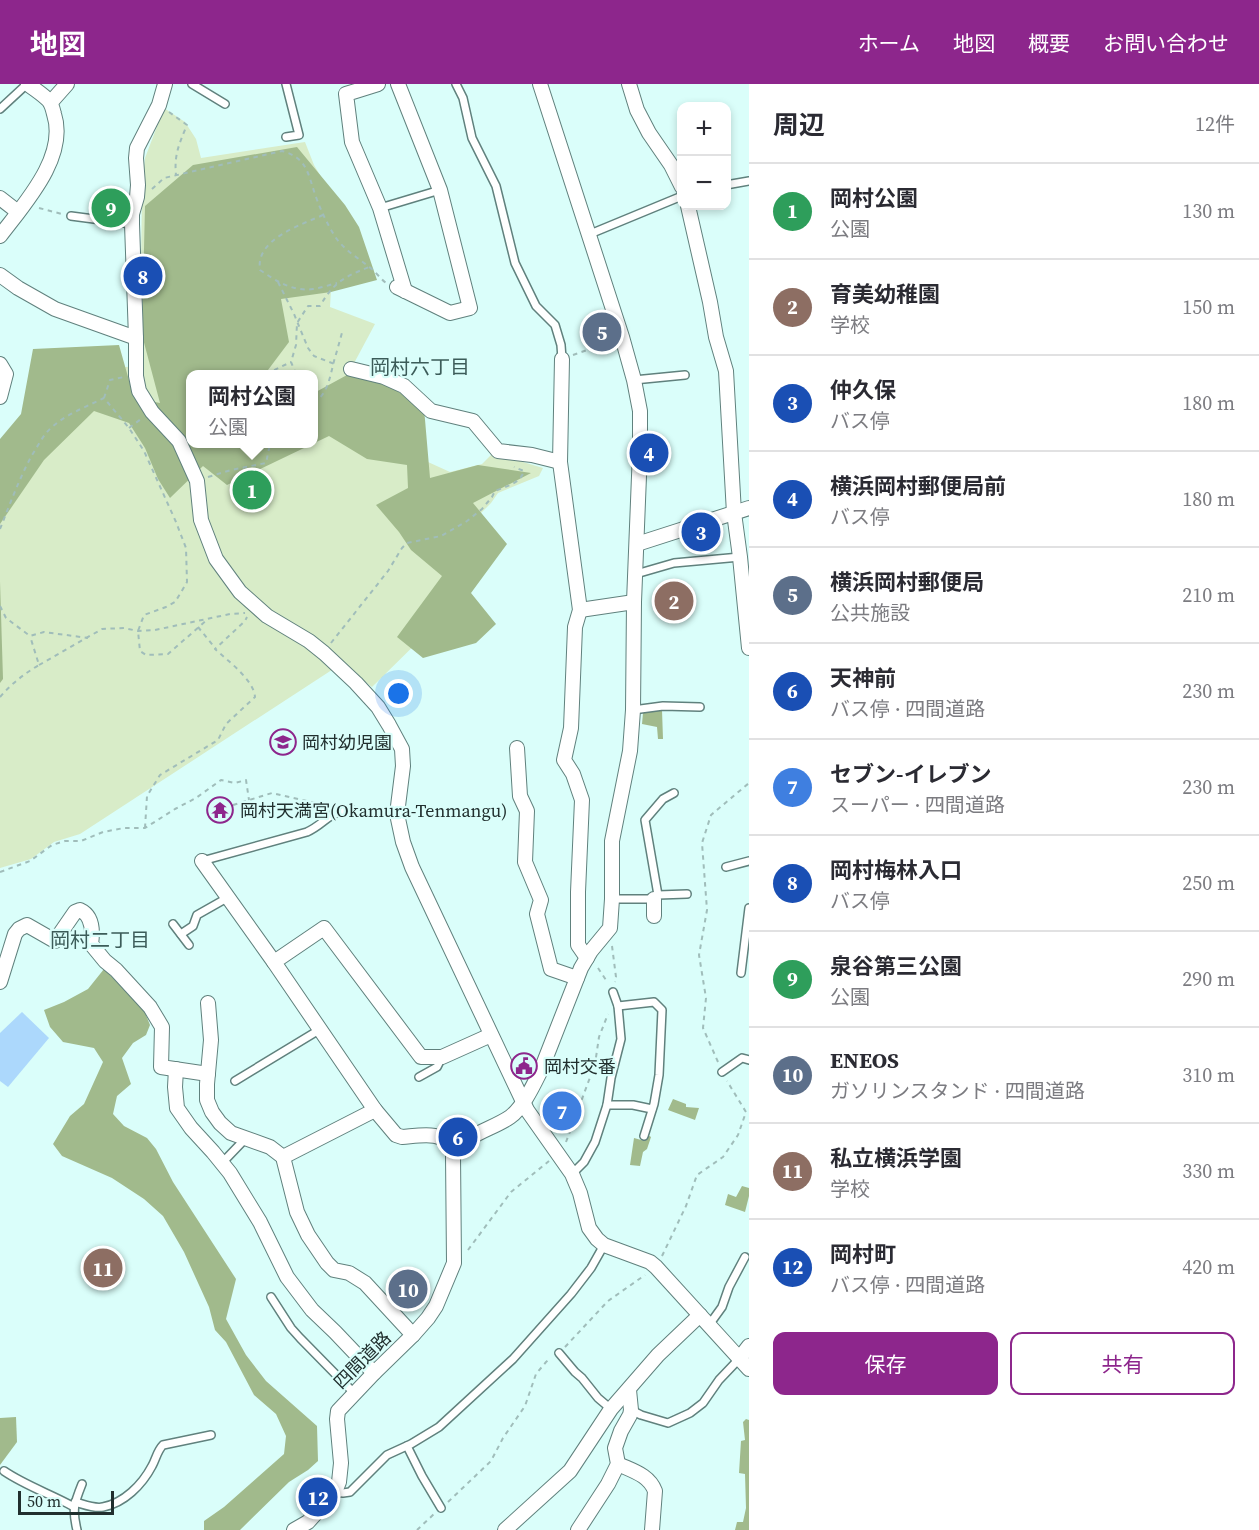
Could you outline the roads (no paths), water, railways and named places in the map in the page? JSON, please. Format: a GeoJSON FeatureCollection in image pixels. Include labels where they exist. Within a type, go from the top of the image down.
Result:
{"type":"FeatureCollection","features":[{"type":"Feature","properties":{"kind":"street"},"geometry":{"type":"LineString","coordinates":[[0,236],[51,162],[55,148],[57,121],[51,102],[28,84]]}},
{"type":"Feature","properties":{"kind":"street"},"geometry":{"type":"LineString","coordinates":[[51,102],[67,84]]}},
{"type":"Feature","properties":{"kind":"street"},"geometry":{"type":"LineString","coordinates":[[165,84],[159,105],[137,148],[136,158],[138,185],[132,224],[136,376],[139,391],[152,412],[179,441],[197,481],[201,520],[216,559],[240,592],[267,616],[324,652],[378,707],[390,725],[402,750],[403,766],[397,814],[403,842],[412,867],[527,1110],[572,1174],[580,1193],[589,1228],[604,1245],[650,1262],[656,1267],[744,1364]]}},
{"type":"Feature","properties":{"kind":"street"},"geometry":{"type":"LineString","coordinates":[[378,84],[346,94],[352,142],[380,208],[401,289],[450,313],[470,308],[440,190],[398,84]]}},
{"type":"Feature","properties":{"kind":"street"},"geometry":{"type":"LineString","coordinates":[[202,861],[375,1110],[396,1136],[440,1136],[448,1139],[457,1148],[473,1136],[511,1116],[523,1101],[541,1070],[587,958],[610,928],[612,841],[630,751],[633,710],[640,411],[622,337],[540,84]]}},
{"type":"Feature","properties":{"kind":"street"},"geometry":{"type":"LineString","coordinates":[[629,84],[637,110],[649,133],[676,163]]}},
{"type":"Feature","properties":{"kind":"street"},"geometry":{"type":"LineString","coordinates":[[0,198],[21,208]]}},
{"type":"Feature","properties":{"kind":"street"},"geometry":{"type":"LineString","coordinates":[[689,210],[716,337],[726,371],[734,513],[749,648]]}},
{"type":"Feature","properties":{"kind":"street"},"geometry":{"type":"LineString","coordinates":[[0,275],[55,309],[136,338]]}},
{"type":"Feature","properties":{"kind":"street"},"geometry":{"type":"LineString","coordinates":[[562,359],[560,462],[580,610],[575,627],[571,728],[564,760],[573,774],[582,800],[578,945],[587,958]]}},
{"type":"Feature","properties":{"kind":"street"},"geometry":{"type":"LineString","coordinates":[[0,364],[6,374],[0,398]]}},
{"type":"Feature","properties":{"kind":"street"},"geometry":{"type":"LineString","coordinates":[[351,369],[384,377],[404,386],[431,411],[473,421],[498,451],[532,455],[560,462]]}},
{"type":"Feature","properties":{"kind":"street"},"geometry":{"type":"LineString","coordinates":[[637,544],[749,508]]}},
{"type":"Feature","properties":{"kind":"street"},"geometry":{"type":"LineString","coordinates":[[580,610],[634,602]]}},
{"type":"Feature","properties":{"kind":"street"},"geometry":{"type":"LineString","coordinates":[[517,748],[520,796],[527,811],[525,862],[541,900],[537,914],[552,969],[577,978]]}},
{"type":"Feature","properties":{"kind":"street"},"geometry":{"type":"LineString","coordinates":[[654,916],[656,897]]}},
{"type":"Feature","properties":{"kind":"street"},"geometry":{"type":"LineString","coordinates":[[0,982],[15,934],[19,929],[27,925],[55,941],[75,912],[80,909],[85,912],[92,925],[91,944],[150,1007],[162,1027],[161,1067],[208,1074]]}},
{"type":"Feature","properties":{"kind":"street"},"geometry":{"type":"LineString","coordinates":[[274,962],[324,928],[421,1057],[442,1057],[491,1035]]}},
{"type":"Feature","properties":{"kind":"street"},"geometry":{"type":"LineString","coordinates":[[208,1002],[211,1040],[207,1101],[212,1112],[231,1133],[270,1147],[283,1157],[297,1212],[308,1235],[327,1263],[334,1269],[349,1273],[365,1283],[413,1335]]}},
{"type":"Feature","properties":{"kind":"street"},"geometry":{"type":"LineString","coordinates":[[176,1069],[177,1108],[230,1173],[260,1222],[287,1277],[312,1310],[374,1372]]}},
{"type":"Feature","properties":{"kind":"street"},"geometry":{"type":"LineString","coordinates":[[283,1157],[375,1110]]}},
{"type":"Feature","properties":{"kind":"street","name":"四間道路"},"geometry":{"type":"LineString","coordinates":[[335,1492],[339,1482],[341,1463],[338,1411],[428,1318],[454,1263],[453,1155],[457,1148]]}},
{"type":"Feature","properties":{"kind":"street"},"geometry":{"type":"LineString","coordinates":[[505,1530],[570,1471],[611,1409],[658,1355],[705,1320]]}},
{"type":"Feature","properties":{"kind":"street"},"geometry":{"type":"LineString","coordinates":[[744,1364],[749,1346]]}},
{"type":"Feature","properties":{"kind":"street"},"geometry":{"type":"LineString","coordinates":[[579,1530],[618,1464],[615,1448],[631,1410],[629,1390]]}},
{"type":"Feature","properties":{"kind":"street"},"geometry":{"type":"LineString","coordinates":[[618,1464],[644,1476],[651,1482],[655,1491],[652,1530]]}},
{"type":"Feature","properties":{"kind":"street"},"geometry":{"type":"LineString","coordinates":[[294,1530],[308,1522],[335,1492]]}},
{"type":"Feature","properties":{"kind":"lane"},"geometry":{"type":"LineString","coordinates":[[0,109],[28,84]]}},
{"type":"Feature","properties":{"kind":"lane"},"geometry":{"type":"LineString","coordinates":[[192,84],[225,104]]}},
{"type":"Feature","properties":{"kind":"lane"},"geometry":{"type":"LineString","coordinates":[[286,84],[299,135],[286,137]]}},
{"type":"Feature","properties":{"kind":"lane"},"geometry":{"type":"LineString","coordinates":[[456,84],[463,98],[472,138],[496,186],[515,263],[536,306],[555,325],[561,345],[562,359]]}},
{"type":"Feature","properties":{"kind":"lane"},"geometry":{"type":"LineString","coordinates":[[731,184],[749,181]]}},
{"type":"Feature","properties":{"kind":"lane"},"geometry":{"type":"LineString","coordinates":[[380,208],[440,190]]}},
{"type":"Feature","properties":{"kind":"lane"},"geometry":{"type":"LineString","coordinates":[[590,234],[677,198]]}},
{"type":"Feature","properties":{"kind":"lane"},"geometry":{"type":"LineString","coordinates":[[71,216],[132,224]]}},
{"type":"Feature","properties":{"kind":"lane"},"geometry":{"type":"LineString","coordinates":[[634,380],[685,375]]}},
{"type":"Feature","properties":{"kind":"lane"},"geometry":{"type":"LineString","coordinates":[[636,574],[674,563],[740,557]]}},
{"type":"Feature","properties":{"kind":"lane"},"geometry":{"type":"LineString","coordinates":[[633,710],[663,706],[700,707]]}},
{"type":"Feature","properties":{"kind":"lane"},"geometry":{"type":"LineString","coordinates":[[656,897],[645,820],[663,799],[674,793]]}},
{"type":"Feature","properties":{"kind":"lane"},"geometry":{"type":"LineString","coordinates":[[202,861],[307,832],[334,814],[351,809]]}},
{"type":"Feature","properties":{"kind":"lane"},"geometry":{"type":"LineString","coordinates":[[726,867],[749,861]]}},
{"type":"Feature","properties":{"kind":"lane"},"geometry":{"type":"LineString","coordinates":[[612,899],[687,894]]}},
{"type":"Feature","properties":{"kind":"lane"},"geometry":{"type":"LineString","coordinates":[[181,934],[193,926],[197,915],[227,898]]}},
{"type":"Feature","properties":{"kind":"lane"},"geometry":{"type":"LineString","coordinates":[[741,973],[749,908]]}},
{"type":"Feature","properties":{"kind":"lane"},"geometry":{"type":"LineString","coordinates":[[173,924],[189,945]]}},
{"type":"Feature","properties":{"kind":"lane"},"geometry":{"type":"LineString","coordinates":[[572,1174],[584,1162],[595,1142],[607,1105],[621,1038],[618,1006],[613,992]]}},
{"type":"Feature","properties":{"kind":"lane"},"geometry":{"type":"LineString","coordinates":[[618,1006],[654,1002],[662,1010],[659,1075],[644,1136]]}},
{"type":"Feature","properties":{"kind":"lane"},"geometry":{"type":"LineString","coordinates":[[235,1081],[319,1030]]}},
{"type":"Feature","properties":{"kind":"lane"},"geometry":{"type":"LineString","coordinates":[[419,1077],[437,1067],[442,1057]]}},
{"type":"Feature","properties":{"kind":"lane"},"geometry":{"type":"LineString","coordinates":[[722,1072],[742,1059],[749,1060]]}},
{"type":"Feature","properties":{"kind":"lane"},"geometry":{"type":"LineString","coordinates":[[607,1105],[633,1105],[652,1109]]}},
{"type":"Feature","properties":{"kind":"lane"},"geometry":{"type":"LineString","coordinates":[[222,1163],[246,1138]]}},
{"type":"Feature","properties":{"kind":"lane"},"geometry":{"type":"LineString","coordinates":[[335,1492],[350,1492],[387,1455],[439,1427],[513,1359],[571,1294],[591,1268],[604,1245]]}},
{"type":"Feature","properties":{"kind":"lane"},"geometry":{"type":"LineString","coordinates":[[705,1320],[722,1307],[729,1287],[745,1257]]}},
{"type":"Feature","properties":{"kind":"lane"},"geometry":{"type":"LineString","coordinates":[[271,1297],[291,1328],[354,1394]]}},
{"type":"Feature","properties":{"kind":"lane"},"geometry":{"type":"LineString","coordinates":[[559,1353],[598,1398],[611,1409]]}},
{"type":"Feature","properties":{"kind":"lane"},"geometry":{"type":"LineString","coordinates":[[631,1410],[668,1423],[690,1413],[703,1403],[719,1380],[744,1364]]}},
{"type":"Feature","properties":{"kind":"lane"},"geometry":{"type":"LineString","coordinates":[[4,1471],[31,1487],[74,1505],[103,1507],[128,1497],[146,1476],[163,1445],[211,1435]]}},
{"type":"Feature","properties":{"kind":"lane"},"geometry":{"type":"LineString","coordinates":[[407,1446],[441,1508]]}},
{"type":"Feature","properties":{"kind":"lane"},"geometry":{"type":"LineString","coordinates":[[77,1530],[74,1505],[82,1484]]}},
{"type":"Feature","properties":{"kind":"water"},"geometry":{"type":"Polygon","coordinates":[[[22,1012],[49,1038],[8,1087],[0,1081],[0,1033],[22,1012]]]}},
{"type":"Feature","properties":{"kind":"place","name":"泉谷第三公園"},"geometry":{"type":"Point","coordinates":[111,208]}},
{"type":"Feature","properties":{"kind":"place","name":"岡村梅林入口"},"geometry":{"type":"Point","coordinates":[143,276]}},
{"type":"Feature","properties":{"kind":"place","name":"横浜岡村郵便局"},"geometry":{"type":"Point","coordinates":[602,332]}},
{"type":"Feature","properties":{"kind":"place","name":"横浜岡村郵便局前"},"geometry":{"type":"Point","coordinates":[649,453]}},
{"type":"Feature","properties":{"kind":"place","name":"岡村公園"},"geometry":{"type":"Point","coordinates":[252,490]}},
{"type":"Feature","properties":{"kind":"place","name":"仲久保"},"geometry":{"type":"Point","coordinates":[701,532]}},
{"type":"Feature","properties":{"kind":"place","name":"育美幼稚園"},"geometry":{"type":"Point","coordinates":[674,601]}},
{"type":"Feature","properties":{"kind":"place","name":"岡村幼児園"},"geometry":{"type":"Point","coordinates":[283,742]}},
{"type":"Feature","properties":{"kind":"place","name":"岡村天満宮(Okamura-Tenmangu)"},"geometry":{"type":"Point","coordinates":[220,810]}},
{"type":"Feature","properties":{"kind":"place","name":"岡村交番"},"geometry":{"type":"Point","coordinates":[524,1066]}},
{"type":"Feature","properties":{"kind":"place","name":"セブン-イレブン"},"geometry":{"type":"Point","coordinates":[562,1111]}},
{"type":"Feature","properties":{"kind":"place","name":"天神前"},"geometry":{"type":"Point","coordinates":[458,1137]}},
{"type":"Feature","properties":{"kind":"place","name":"私立横浜学園"},"geometry":{"type":"Point","coordinates":[103,1268]}},
{"type":"Feature","properties":{"kind":"place","name":"ENEOS"},"geometry":{"type":"Point","coordinates":[408,1289]}},
{"type":"Feature","properties":{"kind":"place","name":"岡村町"},"geometry":{"type":"Point","coordinates":[318,1497]}},
{"type":"Feature","properties":{"kind":"district","name":"岡村六丁目"},"geometry":{"type":"Point","coordinates":[420,367]}},
{"type":"Feature","properties":{"kind":"district","name":"岡村二丁目"},"geometry":{"type":"Point","coordinates":[100,940]}}]}
